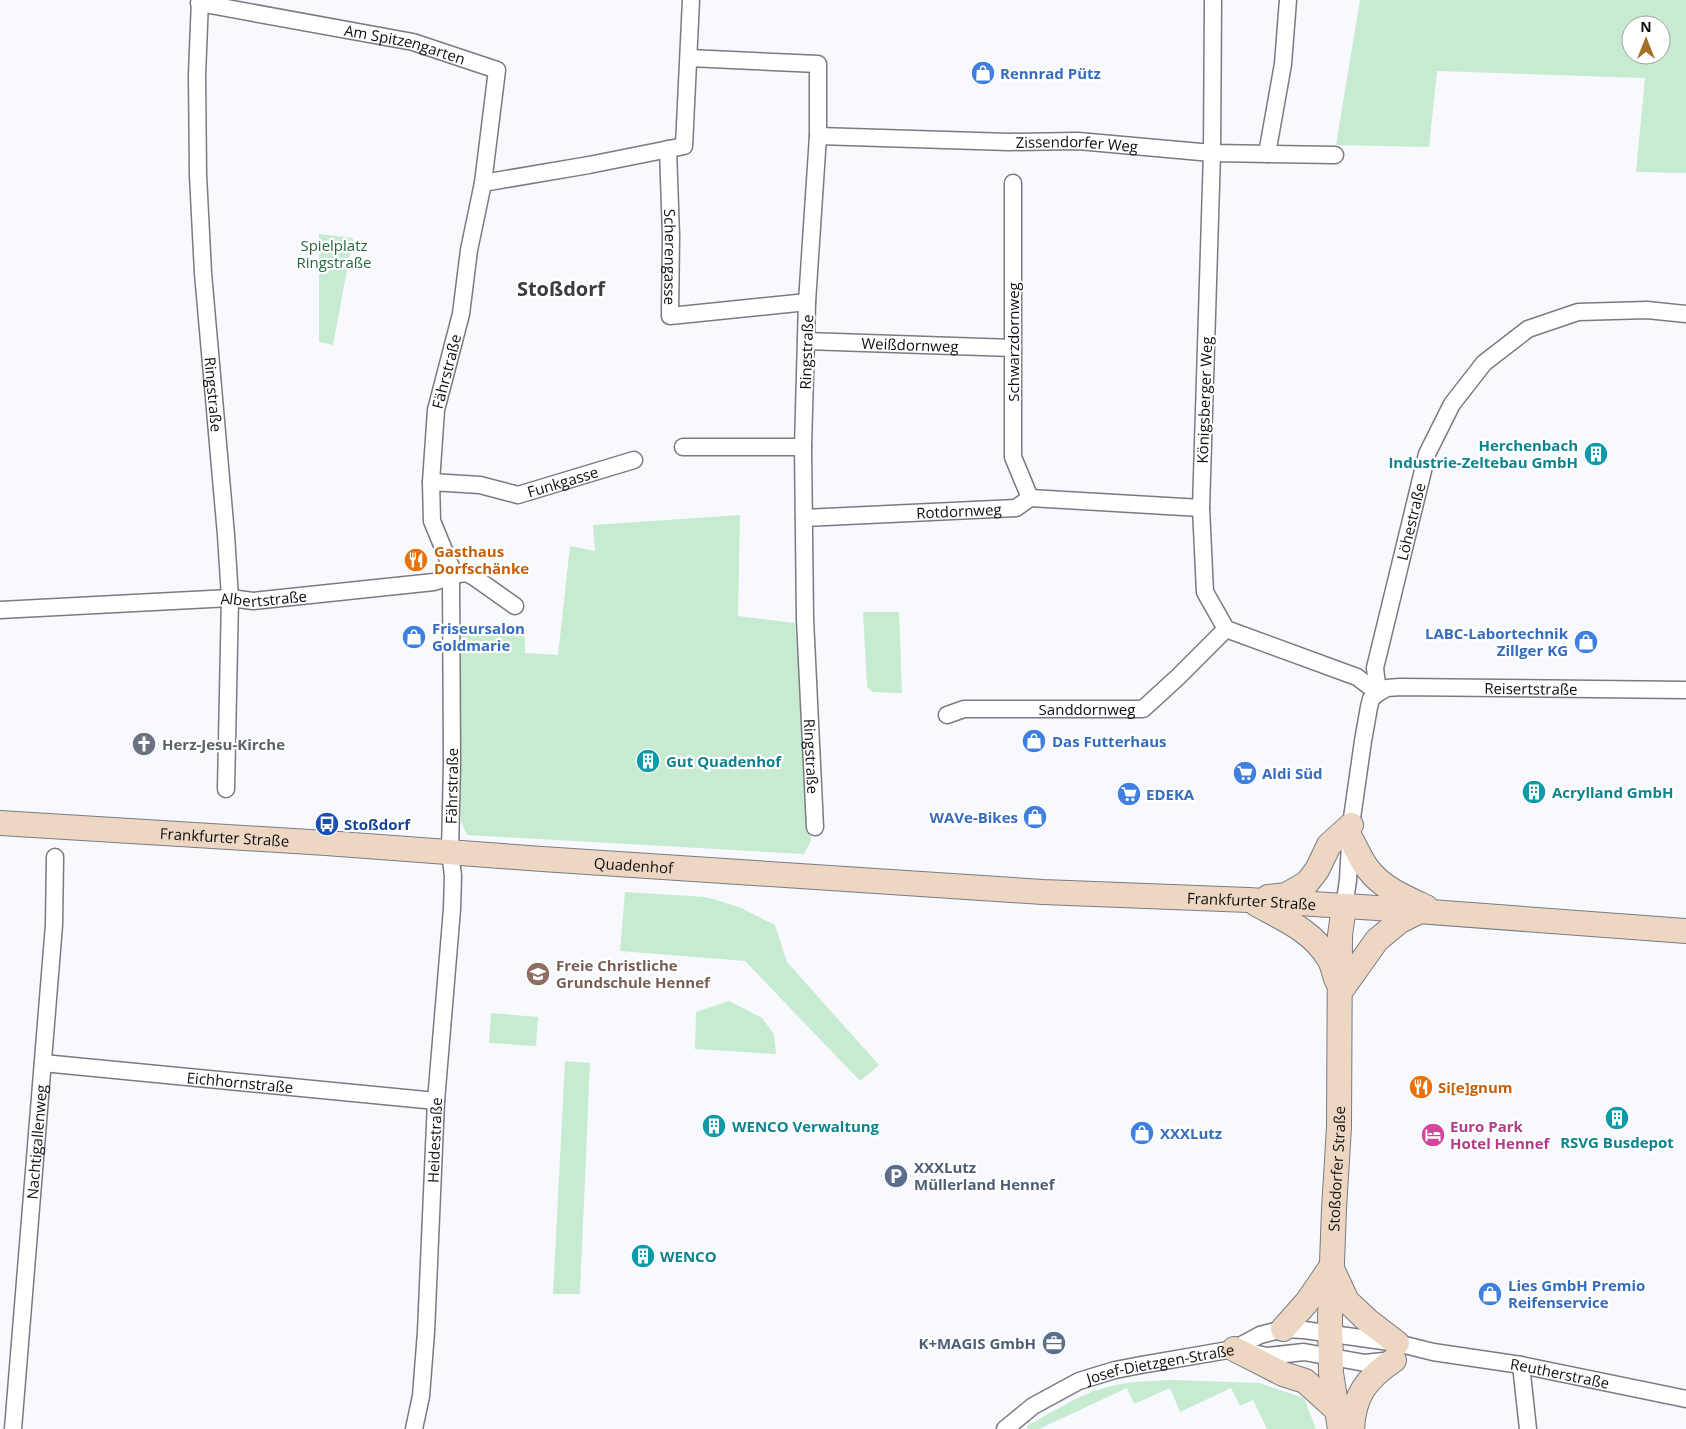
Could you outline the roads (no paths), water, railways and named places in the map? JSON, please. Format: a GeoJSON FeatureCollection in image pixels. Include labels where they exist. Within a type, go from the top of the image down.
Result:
{"type":"FeatureCollection","features":[{"type":"Feature","properties":{"kind":"main road","name":"Frankfurter Straße"},"geometry":{"type":"LineString","coordinates":[[0,823],[450,852]]}},
{"type":"Feature","properties":{"kind":"main road"},"geometry":{"type":"LineString","coordinates":[[1249,900],[1286,894],[1307,883],[1317,870],[1329,845],[1351,832],[1368,869],[1383,884],[1428,912]]}},
{"type":"Feature","properties":{"kind":"main road","name":"Quadenhof"},"geometry":{"type":"LineString","coordinates":[[450,852],[817,877]]}},
{"type":"Feature","properties":{"kind":"main road","name":"Frankfurter Straße"},"geometry":{"type":"LineString","coordinates":[[817,877],[1086,895],[1249,900],[1686,931]]}},
{"type":"Feature","properties":{"kind":"main road"},"geometry":{"type":"LineString","coordinates":[[1249,900],[1307,932],[1330,960],[1340,992]]}},
{"type":"Feature","properties":{"kind":"main road","name":"Stoßdorfer Straße"},"geometry":{"type":"LineString","coordinates":[[1339,1419],[1331,1373],[1331,1266],[1339,1127],[1340,935],[1344,907]]}},
{"type":"Feature","properties":{"kind":"main road"},"geometry":{"type":"LineString","coordinates":[[1340,992],[1377,940],[1400,921],[1428,912]]}},
{"type":"Feature","properties":{"kind":"main road"},"geometry":{"type":"LineString","coordinates":[[1283,1329],[1307,1302],[1331,1266]]}},
{"type":"Feature","properties":{"kind":"main road"},"geometry":{"type":"LineString","coordinates":[[1331,1266],[1347,1301],[1395,1351],[1375,1372],[1362,1390],[1353,1411],[1352,1429]]}},
{"type":"Feature","properties":{"kind":"main road"},"geometry":{"type":"LineString","coordinates":[[1234,1350],[1283,1374],[1305,1381],[1339,1419]]}},
{"type":"Feature","properties":{"kind":"street"},"geometry":{"type":"LineString","coordinates":[[482,183],[589,165],[684,146],[691,0]]}},
{"type":"Feature","properties":{"kind":"street","name":"Königsberger Weg"},"geometry":{"type":"LineString","coordinates":[[1212,0],[1212,153],[1200,508],[1205,592],[1226,630]]}},
{"type":"Feature","properties":{"kind":"street"},"geometry":{"type":"LineString","coordinates":[[1267,154],[1283,64],[1288,0]]}},
{"type":"Feature","properties":{"kind":"street","name":"Ringstraße"},"geometry":{"type":"LineString","coordinates":[[200,2],[197,126],[203,273],[230,598],[226,789]]}},
{"type":"Feature","properties":{"kind":"street","name":"Am Spitzengarten"},"geometry":{"type":"LineString","coordinates":[[200,2],[413,42],[496,70],[482,183]]}},
{"type":"Feature","properties":{"kind":"street","name":"Ringstraße"},"geometry":{"type":"LineString","coordinates":[[689,58],[818,64],[818,136],[807,302],[803,447],[805,619],[814,827]]}},
{"type":"Feature","properties":{"kind":"street","name":"Zissendorfer Weg"},"geometry":{"type":"LineString","coordinates":[[818,136],[1009,142],[1078,141],[1212,153],[1335,155]]}},
{"type":"Feature","properties":{"kind":"street","name":"Scherengasse"},"geometry":{"type":"LineString","coordinates":[[668,149],[671,236],[670,316],[807,302]]}},
{"type":"Feature","properties":{"kind":"street","name":"Fährstraße"},"geometry":{"type":"LineString","coordinates":[[450,852],[452,763],[451,567],[432,521],[431,482],[436,410],[462,314],[469,250],[482,183]]}},
{"type":"Feature","properties":{"kind":"street","name":"Schwarzdornweg"},"geometry":{"type":"LineString","coordinates":[[1013,183],[1013,456],[1030,498]]}},
{"type":"Feature","properties":{"kind":"street","name":"Löhestraße"},"geometry":{"type":"LineString","coordinates":[[1378,693],[1375,668],[1427,454],[1452,404],[1484,363],[1528,329],[1578,312],[1647,310],[1686,314]]}},
{"type":"Feature","properties":{"kind":"street","name":"Weißdornweg"},"geometry":{"type":"LineString","coordinates":[[806,341],[1013,348]]}},
{"type":"Feature","properties":{"kind":"street"},"geometry":{"type":"LineString","coordinates":[[683,447],[803,447]]}},
{"type":"Feature","properties":{"kind":"street","name":"Funkgasse"},"geometry":{"type":"LineString","coordinates":[[431,482],[480,484],[518,495],[634,460]]}},
{"type":"Feature","properties":{"kind":"street","name":"Rotdornweg"},"geometry":{"type":"LineString","coordinates":[[804,518],[1016,508],[1030,498],[1200,508]]}},
{"type":"Feature","properties":{"kind":"street","name":"Albertstraße"},"geometry":{"type":"LineString","coordinates":[[0,610],[230,598],[253,601],[434,582],[466,573],[474,576],[515,606]]}},
{"type":"Feature","properties":{"kind":"street"},"geometry":{"type":"LineString","coordinates":[[1226,630],[1356,678],[1378,693],[1371,699],[1369,707],[1351,832],[1344,907]]}},
{"type":"Feature","properties":{"kind":"street","name":"Sanddornweg"},"geometry":{"type":"LineString","coordinates":[[948,715],[964,709],[1143,709],[1178,678],[1226,630]]}},
{"type":"Feature","properties":{"kind":"street","name":"Reisertstraße"},"geometry":{"type":"LineString","coordinates":[[1378,693],[1387,688],[1400,687],[1686,690]]}},
{"type":"Feature","properties":{"kind":"street","name":"Heidestraße"},"geometry":{"type":"LineString","coordinates":[[414,1429],[421,1396],[426,1332],[436,1101],[452,909],[453,876],[450,852]]}},
{"type":"Feature","properties":{"kind":"street","name":"Nachtigallenweg"},"geometry":{"type":"LineString","coordinates":[[13,1429],[54,925],[55,856]]}},
{"type":"Feature","properties":{"kind":"street","name":"Eichhornstraße"},"geometry":{"type":"LineString","coordinates":[[43,1063],[436,1101]]}},
{"type":"Feature","properties":{"kind":"street"},"geometry":{"type":"LineString","coordinates":[[1234,1350],[1260,1335],[1283,1329]]}},
{"type":"Feature","properties":{"kind":"street","name":"Reutherstraße"},"geometry":{"type":"LineString","coordinates":[[1283,1329],[1331,1345],[1365,1363],[1395,1351]]}},
{"type":"Feature","properties":{"kind":"street","name":"Reutherstraße"},"geometry":{"type":"LineString","coordinates":[[1331,1345],[1395,1351],[1433,1352],[1521,1365],[1686,1399]]}},
{"type":"Feature","properties":{"kind":"street","name":"Josef-Dietzgen-Straße"},"geometry":{"type":"LineString","coordinates":[[1005,1429],[1033,1406],[1079,1381],[1115,1370],[1234,1350],[1268,1356],[1304,1352],[1331,1345]]}},
{"type":"Feature","properties":{"kind":"street"},"geometry":{"type":"LineString","coordinates":[[1521,1365],[1528,1429]]}},
{"type":"Feature","properties":{"kind":"place","name":"Rennrad Pütz"},"geometry":{"type":"Point","coordinates":[983,73]}},
{"type":"Feature","properties":{"kind":"place","name":"Herchenbach Industrie-Zeltebau GmbH"},"geometry":{"type":"Point","coordinates":[1596,454]}},
{"type":"Feature","properties":{"kind":"place","name":"Gasthaus Dorfschänke"},"geometry":{"type":"Point","coordinates":[416,560]}},
{"type":"Feature","properties":{"kind":"place","name":"Friseursalon Goldmarie"},"geometry":{"type":"Point","coordinates":[414,637]}},
{"type":"Feature","properties":{"kind":"place","name":"LABC-Labortechnik Zillger KG"},"geometry":{"type":"Point","coordinates":[1586,642]}},
{"type":"Feature","properties":{"kind":"place","name":"Das Futterhaus"},"geometry":{"type":"Point","coordinates":[1034,741]}},
{"type":"Feature","properties":{"kind":"place","name":"Herz-Jesu-Kirche"},"geometry":{"type":"Point","coordinates":[144,744]}},
{"type":"Feature","properties":{"kind":"place","name":"Gut Quadenhof"},"geometry":{"type":"Point","coordinates":[648,761]}},
{"type":"Feature","properties":{"kind":"place","name":"Aldi Süd"},"geometry":{"type":"Point","coordinates":[1245,773]}},
{"type":"Feature","properties":{"kind":"place","name":"Acrylland GmbH"},"geometry":{"type":"Point","coordinates":[1534,792]}},
{"type":"Feature","properties":{"kind":"place","name":"EDEKA"},"geometry":{"type":"Point","coordinates":[1129,794]}},
{"type":"Feature","properties":{"kind":"place","name":"WAVe-Bikes"},"geometry":{"type":"Point","coordinates":[1035,817]}},
{"type":"Feature","properties":{"kind":"place","name":"Stoßdorf"},"geometry":{"type":"Point","coordinates":[327,824]}},
{"type":"Feature","properties":{"kind":"place","name":"Freie Christliche Grundschule Hennef"},"geometry":{"type":"Point","coordinates":[538,974]}},
{"type":"Feature","properties":{"kind":"place","name":"Si[e]gnum"},"geometry":{"type":"Point","coordinates":[1421,1087]}},
{"type":"Feature","properties":{"kind":"place","name":"RSVG Busdepot"},"geometry":{"type":"Point","coordinates":[1617,1118]}},
{"type":"Feature","properties":{"kind":"place","name":"WENCO Verwaltung"},"geometry":{"type":"Point","coordinates":[714,1126]}},
{"type":"Feature","properties":{"kind":"place","name":"XXXLutz"},"geometry":{"type":"Point","coordinates":[1142,1133]}},
{"type":"Feature","properties":{"kind":"place","name":"Euro Park Hotel Hennef"},"geometry":{"type":"Point","coordinates":[1433,1135]}},
{"type":"Feature","properties":{"kind":"place","name":"XXXLutz Müllerland Hennef"},"geometry":{"type":"Point","coordinates":[896,1176]}},
{"type":"Feature","properties":{"kind":"place","name":"WENCO"},"geometry":{"type":"Point","coordinates":[643,1256]}},
{"type":"Feature","properties":{"kind":"place","name":"Lies GmbH Premio Reifenservice"},"geometry":{"type":"Point","coordinates":[1490,1294]}},
{"type":"Feature","properties":{"kind":"place","name":"K+MAGIS GmbH"},"geometry":{"type":"Point","coordinates":[1054,1343]}},
{"type":"Feature","properties":{"kind":"district","name":"Stoßdorf"},"geometry":{"type":"Point","coordinates":[561,288]}},
{"type":"Feature","properties":{"kind":"park label","name":"Spielplatz Ringstraße"},"geometry":{"type":"Point","coordinates":[334,254]}}]}
